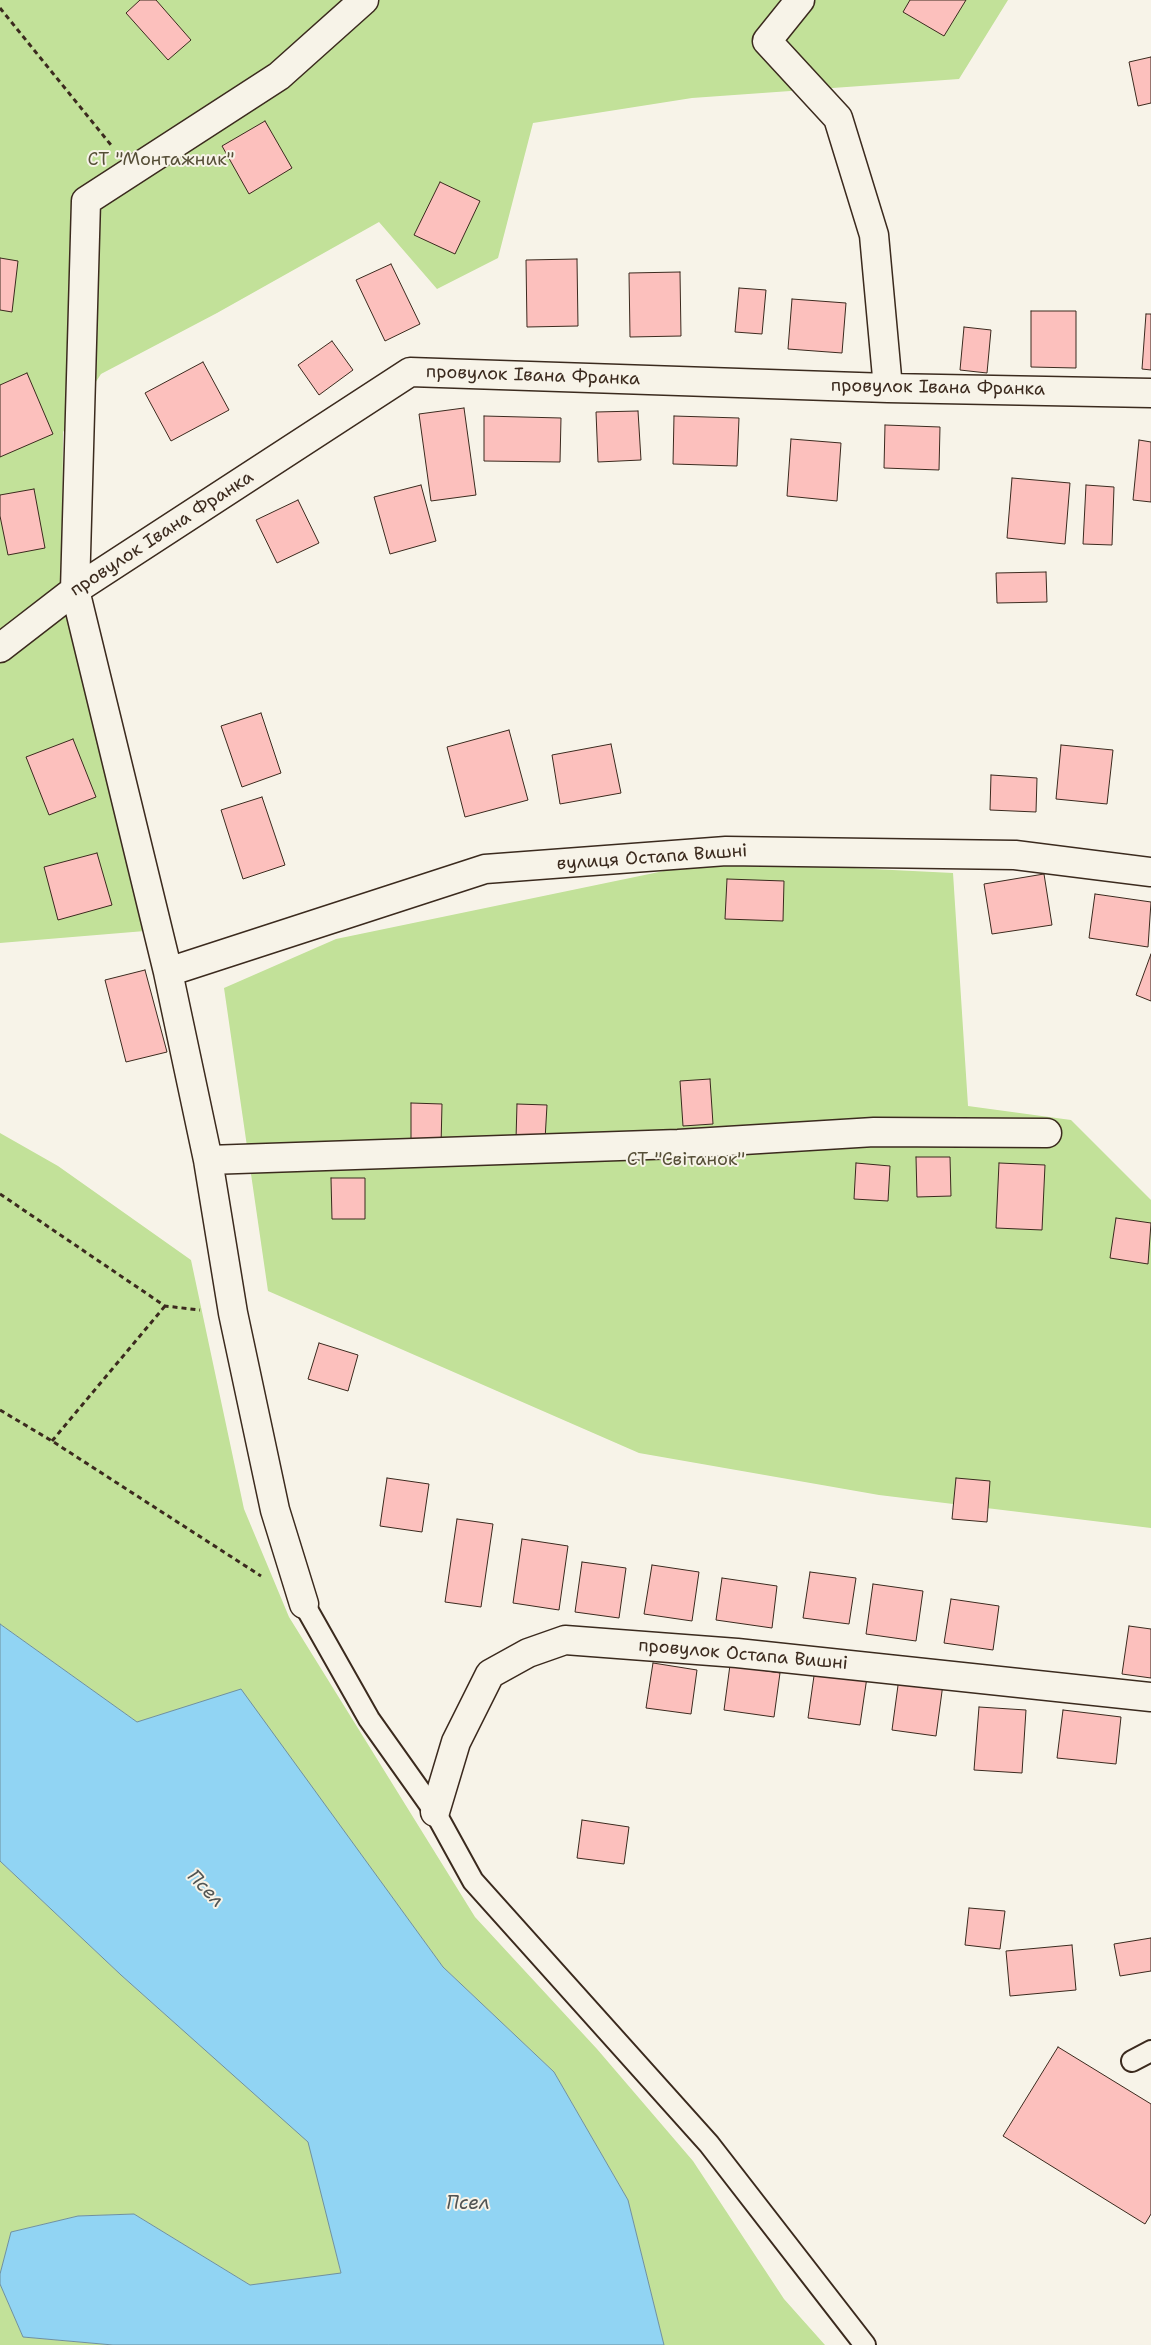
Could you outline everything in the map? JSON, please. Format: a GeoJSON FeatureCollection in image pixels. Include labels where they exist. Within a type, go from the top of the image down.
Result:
{"type":"FeatureCollection","features":[{"type":"Feature","properties":{"kind":"street"},"geometry":{"type":"LineString","coordinates":[[304,1604],[274,1510],[233,1314],[208,1160],[168,972],[75,590],[86,202],[279,76],[364,0]]}},
{"type":"Feature","properties":{"kind":"street"},"geometry":{"type":"LineString","coordinates":[[800,0],[767,41],[838,118],[874,235],[888,388]]}},
{"type":"Feature","properties":{"kind":"street","name":"провулок Івана Франка"},"geometry":{"type":"LineString","coordinates":[[0,648],[75,590],[410,372],[888,388],[1151,393]]}},
{"type":"Feature","properties":{"kind":"street","name":"вулиця Остапа Вишні"},"geometry":{"type":"LineString","coordinates":[[168,972],[485,869],[726,851],[1015,855],[1151,872]]}},
{"type":"Feature","properties":{"kind":"street"},"geometry":{"type":"LineString","coordinates":[[208,1160],[678,1144],[874,1132],[1047,1133]]}},
{"type":"Feature","properties":{"kind":"street","name":"провулок Остапа Вишні"},"geometry":{"type":"LineString","coordinates":[[435,1812],[456,1742],[490,1674],[528,1653],[565,1640],[737,1653],[1151,1697]]}},
{"type":"Feature","properties":{"kind":"lane"},"geometry":{"type":"LineString","coordinates":[[304,1604],[369,1719],[435,1812],[473,1881],[709,2144],[864,2345]]}},
{"type":"Feature","properties":{"kind":"lane"},"geometry":{"type":"LineString","coordinates":[[1132,2061],[1151,2051]]}},
{"type":"Feature","properties":{"kind":"path"},"geometry":{"type":"LineString","coordinates":[[0,8],[132,172]]}},
{"type":"Feature","properties":{"kind":"path"},"geometry":{"type":"LineString","coordinates":[[0,1194],[165,1306],[233,1314]]}},
{"type":"Feature","properties":{"kind":"path"},"geometry":{"type":"LineString","coordinates":[[52,1440],[165,1306]]}},
{"type":"Feature","properties":{"kind":"path"},"geometry":{"type":"LineString","coordinates":[[0,1410],[52,1440],[304,1604]]}},
{"type":"Feature","properties":{"kind":"green space","name":"СТ \"Монтажник\""},"geometry":{"type":"Polygon","coordinates":[[[0,0],[1008,0],[959,79],[692,98],[533,123],[498,258],[437,289],[379,222],[217,313],[101,374],[63,432],[62,573],[145,931],[0,943],[0,0]]]}},
{"type":"Feature","properties":{"kind":"green space","name":"СТ \"Світанок\""},"geometry":{"type":"Polygon","coordinates":[[[712,861],[953,873],[968,1106],[1071,1120],[1151,1200],[1151,1528],[879,1495],[639,1453],[268,1291],[224,988],[336,939],[712,861]]]}},
{"type":"Feature","properties":{"kind":"green space"},"geometry":{"type":"Polygon","coordinates":[[[0,1133],[58,1166],[191,1260],[244,1509],[289,1617],[475,1917],[597,2049],[693,2161],[784,2299],[825,2345],[664,2345],[628,2200],[554,2072],[443,1967],[241,1690],[137,1722],[0,1624],[0,1133]]]}},
{"type":"Feature","properties":{"kind":"green space"},"geometry":{"type":"Polygon","coordinates":[[[0,1861],[121,1975],[309,2142],[341,2274],[250,2285],[134,2214],[78,2216],[11,2232],[0,2274],[0,1861]]]}},
{"type":"Feature","properties":{"kind":"green space"},"geometry":{"type":"Polygon","coordinates":[[[0,2284],[23,2337],[113,2345],[0,2345],[0,2284]]]}},
{"type":"Feature","properties":{"kind":"water","name":"Псел"},"geometry":{"type":"Polygon","coordinates":[[[0,1624],[137,1722],[241,1689],[443,1967],[554,2072],[628,2200],[664,2345],[113,2345],[23,2337],[0,2284],[0,2274],[11,2232],[78,2216],[134,2214],[250,2285],[341,2273],[308,2142],[121,1975],[0,1861],[0,1624]]]}},
{"type":"Feature","properties":{"kind":"building"},"geometry":{"type":"Polygon","coordinates":[[[140,0],[156,0],[191,40],[168,60],[126,13],[140,0]]]}},
{"type":"Feature","properties":{"kind":"building"},"geometry":{"type":"Polygon","coordinates":[[[910,0],[966,0],[944,36],[903,12],[910,0]]]}},
{"type":"Feature","properties":{"kind":"building"},"geometry":{"type":"Polygon","coordinates":[[[1151,57],[1151,103],[1138,106],[1129,62],[1151,57]]]}},
{"type":"Feature","properties":{"kind":"building"},"geometry":{"type":"Polygon","coordinates":[[[265,121],[292,168],[249,194],[222,146],[265,121]]]}},
{"type":"Feature","properties":{"kind":"building"},"geometry":{"type":"Polygon","coordinates":[[[440,182],[480,201],[455,254],[414,235],[440,182]]]}},
{"type":"Feature","properties":{"kind":"building"},"geometry":{"type":"Polygon","coordinates":[[[0,258],[18,261],[12,312],[0,310],[0,258]]]}},
{"type":"Feature","properties":{"kind":"building"},"geometry":{"type":"Polygon","coordinates":[[[577,259],[578,326],[527,327],[526,260],[577,259]]]}},
{"type":"Feature","properties":{"kind":"building"},"geometry":{"type":"Polygon","coordinates":[[[391,264],[420,324],[385,341],[356,280],[391,264]]]}},
{"type":"Feature","properties":{"kind":"building"},"geometry":{"type":"Polygon","coordinates":[[[680,272],[681,336],[630,337],[629,273],[680,272]]]}},
{"type":"Feature","properties":{"kind":"building"},"geometry":{"type":"Polygon","coordinates":[[[739,288],[766,290],[762,334],[735,332],[739,288]]]}},
{"type":"Feature","properties":{"kind":"building"},"geometry":{"type":"Polygon","coordinates":[[[792,299],[846,303],[842,353],[788,349],[792,299]]]}},
{"type":"Feature","properties":{"kind":"building"},"geometry":{"type":"Polygon","coordinates":[[[1031,311],[1076,311],[1076,368],[1031,367],[1031,311]]]}},
{"type":"Feature","properties":{"kind":"building"},"geometry":{"type":"Polygon","coordinates":[[[1146,314],[1151,314],[1151,370],[1142,369],[1146,314]]]}},
{"type":"Feature","properties":{"kind":"building"},"geometry":{"type":"Polygon","coordinates":[[[964,327],[991,330],[987,373],[960,370],[964,327]]]}},
{"type":"Feature","properties":{"kind":"building"},"geometry":{"type":"Polygon","coordinates":[[[332,341],[353,370],[319,395],[298,365],[332,341]]]}},
{"type":"Feature","properties":{"kind":"building"},"geometry":{"type":"Polygon","coordinates":[[[203,362],[229,410],[171,441],[145,393],[203,362]]]}},
{"type":"Feature","properties":{"kind":"building"},"geometry":{"type":"Polygon","coordinates":[[[27,373],[53,434],[0,457],[0,385],[27,373]]]}},
{"type":"Feature","properties":{"kind":"building"},"geometry":{"type":"Polygon","coordinates":[[[464,408],[476,495],[431,501],[419,414],[464,408]]]}},
{"type":"Feature","properties":{"kind":"building"},"geometry":{"type":"Polygon","coordinates":[[[638,411],[641,460],[598,462],[596,412],[638,411]]]}},
{"type":"Feature","properties":{"kind":"building"},"geometry":{"type":"Polygon","coordinates":[[[484,416],[561,418],[560,462],[484,461],[484,416]]]}},
{"type":"Feature","properties":{"kind":"building"},"geometry":{"type":"Polygon","coordinates":[[[674,416],[739,418],[737,466],[673,464],[674,416]]]}},
{"type":"Feature","properties":{"kind":"building"},"geometry":{"type":"Polygon","coordinates":[[[885,425],[940,427],[939,470],[884,468],[885,425]]]}},
{"type":"Feature","properties":{"kind":"building"},"geometry":{"type":"Polygon","coordinates":[[[791,439],[841,443],[837,501],[787,496],[791,439]]]}},
{"type":"Feature","properties":{"kind":"building"},"geometry":{"type":"Polygon","coordinates":[[[1139,440],[1151,442],[1151,502],[1133,500],[1139,440]]]}},
{"type":"Feature","properties":{"kind":"building"},"geometry":{"type":"Polygon","coordinates":[[[1012,478],[1070,483],[1065,544],[1007,538],[1012,478]]]}},
{"type":"Feature","properties":{"kind":"building"},"geometry":{"type":"Polygon","coordinates":[[[421,485],[436,541],[390,554],[374,497],[421,485]]]}},
{"type":"Feature","properties":{"kind":"building"},"geometry":{"type":"Polygon","coordinates":[[[1086,485],[1114,487],[1112,545],[1083,544],[1086,485]]]}},
{"type":"Feature","properties":{"kind":"building"},"geometry":{"type":"Polygon","coordinates":[[[34,489],[45,548],[8,555],[0,516],[0,495],[34,489]]]}},
{"type":"Feature","properties":{"kind":"building"},"geometry":{"type":"Polygon","coordinates":[[[298,500],[319,543],[277,563],[256,520],[298,500]]]}},
{"type":"Feature","properties":{"kind":"building"},"geometry":{"type":"Polygon","coordinates":[[[1046,572],[1047,602],[997,603],[996,573],[1046,572]]]}},
{"type":"Feature","properties":{"kind":"building"},"geometry":{"type":"Polygon","coordinates":[[[261,713],[281,773],[242,787],[221,726],[261,713]]]}},
{"type":"Feature","properties":{"kind":"building"},"geometry":{"type":"Polygon","coordinates":[[[509,730],[528,800],[465,817],[447,747],[509,730]]]}},
{"type":"Feature","properties":{"kind":"building"},"geometry":{"type":"Polygon","coordinates":[[[73,739],[96,797],[49,815],[26,757],[73,739]]]}},
{"type":"Feature","properties":{"kind":"building"},"geometry":{"type":"Polygon","coordinates":[[[611,744],[621,793],[560,804],[552,755],[611,744]]]}},
{"type":"Feature","properties":{"kind":"building"},"geometry":{"type":"Polygon","coordinates":[[[1061,745],[1113,750],[1107,804],[1056,799],[1061,745]]]}},
{"type":"Feature","properties":{"kind":"building"},"geometry":{"type":"Polygon","coordinates":[[[991,775],[1037,778],[1036,812],[990,810],[991,775]]]}},
{"type":"Feature","properties":{"kind":"building"},"geometry":{"type":"Polygon","coordinates":[[[262,797],[285,865],[243,879],[221,810],[262,797]]]}},
{"type":"Feature","properties":{"kind":"building"},"geometry":{"type":"Polygon","coordinates":[[[97,853],[112,905],[58,920],[44,867],[97,853]]]}},
{"type":"Feature","properties":{"kind":"building"},"geometry":{"type":"Polygon","coordinates":[[[1044,874],[1052,925],[992,934],[984,884],[1044,874]]]}},
{"type":"Feature","properties":{"kind":"building"},"geometry":{"type":"Polygon","coordinates":[[[727,879],[784,881],[783,921],[725,919],[727,879]]]}},
{"type":"Feature","properties":{"kind":"building"},"geometry":{"type":"Polygon","coordinates":[[[1095,894],[1151,902],[1148,947],[1089,938],[1095,894]]]}},
{"type":"Feature","properties":{"kind":"building"},"geometry":{"type":"Polygon","coordinates":[[[1151,954],[1151,1001],[1136,995],[1151,954]]]}},
{"type":"Feature","properties":{"kind":"building"},"geometry":{"type":"Polygon","coordinates":[[[145,970],[167,1052],[126,1062],[105,980],[145,970]]]}},
{"type":"Feature","properties":{"kind":"building"},"geometry":{"type":"Polygon","coordinates":[[[710,1079],[713,1124],[683,1126],[680,1081],[710,1079]]]}},
{"type":"Feature","properties":{"kind":"building"},"geometry":{"type":"Polygon","coordinates":[[[411,1103],[442,1104],[441,1146],[411,1145],[411,1103]]]}},
{"type":"Feature","properties":{"kind":"building"},"geometry":{"type":"Polygon","coordinates":[[[517,1104],[547,1105],[545,1140],[516,1139],[517,1104]]]}},
{"type":"Feature","properties":{"kind":"building"},"geometry":{"type":"Polygon","coordinates":[[[916,1157],[950,1157],[951,1196],[917,1197],[916,1157]]]}},
{"type":"Feature","properties":{"kind":"building"},"geometry":{"type":"Polygon","coordinates":[[[856,1163],[890,1166],[888,1201],[854,1199],[856,1163]]]}},
{"type":"Feature","properties":{"kind":"building"},"geometry":{"type":"Polygon","coordinates":[[[999,1163],[1045,1165],[1042,1230],[996,1228],[999,1163]]]}},
{"type":"Feature","properties":{"kind":"building"},"geometry":{"type":"Polygon","coordinates":[[[331,1178],[365,1178],[365,1219],[332,1219],[331,1178]]]}},
{"type":"Feature","properties":{"kind":"building"},"geometry":{"type":"Polygon","coordinates":[[[1116,1218],[1151,1223],[1148,1264],[1110,1258],[1116,1218]]]}},
{"type":"Feature","properties":{"kind":"building"},"geometry":{"type":"Polygon","coordinates":[[[319,1343],[358,1355],[348,1391],[308,1379],[319,1343]]]}},
{"type":"Feature","properties":{"kind":"building"},"geometry":{"type":"Polygon","coordinates":[[[387,1478],[429,1484],[422,1532],[380,1526],[387,1478]]]}},
{"type":"Feature","properties":{"kind":"building"},"geometry":{"type":"Polygon","coordinates":[[[956,1478],[990,1481],[987,1522],[952,1519],[956,1478]]]}},
{"type":"Feature","properties":{"kind":"building"},"geometry":{"type":"Polygon","coordinates":[[[457,1519],[493,1524],[481,1607],[445,1602],[457,1519]]]}},
{"type":"Feature","properties":{"kind":"building"},"geometry":{"type":"Polygon","coordinates":[[[522,1539],[568,1546],[559,1610],[513,1603],[522,1539]]]}},
{"type":"Feature","properties":{"kind":"building"},"geometry":{"type":"Polygon","coordinates":[[[582,1562],[626,1568],[619,1618],[575,1612],[582,1562]]]}},
{"type":"Feature","properties":{"kind":"building"},"geometry":{"type":"Polygon","coordinates":[[[652,1565],[699,1572],[692,1621],[644,1614],[652,1565]]]}},
{"type":"Feature","properties":{"kind":"building"},"geometry":{"type":"Polygon","coordinates":[[[810,1572],[856,1578],[849,1624],[803,1618],[810,1572]]]}},
{"type":"Feature","properties":{"kind":"building"},"geometry":{"type":"Polygon","coordinates":[[[722,1578],[777,1586],[772,1628],[716,1620],[722,1578]]]}},
{"type":"Feature","properties":{"kind":"building"},"geometry":{"type":"Polygon","coordinates":[[[873,1584],[923,1591],[916,1641],[866,1634],[873,1584]]]}},
{"type":"Feature","properties":{"kind":"building"},"geometry":{"type":"Polygon","coordinates":[[[951,1599],[999,1606],[993,1650],[944,1643],[951,1599]]]}},
{"type":"Feature","properties":{"kind":"building"},"geometry":{"type":"Polygon","coordinates":[[[1129,1626],[1151,1629],[1151,1678],[1122,1674],[1129,1626]]]}},
{"type":"Feature","properties":{"kind":"building"},"geometry":{"type":"Polygon","coordinates":[[[653,1663],[697,1670],[691,1714],[646,1708],[653,1663]]]}},
{"type":"Feature","properties":{"kind":"building"},"geometry":{"type":"Polygon","coordinates":[[[730,1665],[780,1673],[774,1717],[724,1710],[730,1665]]]}},
{"type":"Feature","properties":{"kind":"building"},"geometry":{"type":"Polygon","coordinates":[[[815,1669],[867,1677],[860,1725],[808,1718],[815,1669]]]}},
{"type":"Feature","properties":{"kind":"building"},"geometry":{"type":"Polygon","coordinates":[[[899,1678],[943,1684],[936,1736],[892,1730],[899,1678]]]}},
{"type":"Feature","properties":{"kind":"building"},"geometry":{"type":"Polygon","coordinates":[[[979,1707],[1026,1710],[1022,1773],[974,1770],[979,1707]]]}},
{"type":"Feature","properties":{"kind":"building"},"geometry":{"type":"Polygon","coordinates":[[[1063,1710],[1121,1717],[1116,1764],[1057,1758],[1063,1710]]]}},
{"type":"Feature","properties":{"kind":"building"},"geometry":{"type":"Polygon","coordinates":[[[582,1820],[629,1827],[624,1864],[577,1858],[582,1820]]]}},
{"type":"Feature","properties":{"kind":"building"},"geometry":{"type":"Polygon","coordinates":[[[969,1908],[1005,1911],[1000,1949],[965,1945],[969,1908]]]}},
{"type":"Feature","properties":{"kind":"building"},"geometry":{"type":"Polygon","coordinates":[[[1151,1938],[1151,1971],[1120,1976],[1114,1944],[1151,1938]]]}},
{"type":"Feature","properties":{"kind":"building"},"geometry":{"type":"Polygon","coordinates":[[[1072,1945],[1076,1990],[1010,1996],[1006,1951],[1072,1945]]]}},
{"type":"Feature","properties":{"kind":"building"},"geometry":{"type":"Polygon","coordinates":[[[1058,2047],[1151,2104],[1151,2214],[1145,2224],[1003,2136],[1058,2047]]]}}]}
